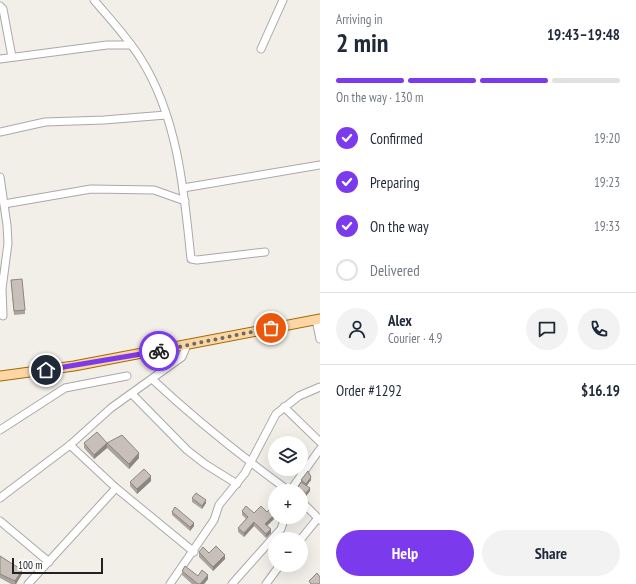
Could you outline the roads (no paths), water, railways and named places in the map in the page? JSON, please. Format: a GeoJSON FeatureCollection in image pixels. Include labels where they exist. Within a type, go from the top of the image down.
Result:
{"type":"FeatureCollection","features":[{"type":"Feature","properties":{"kind":"main road"},"geometry":{"type":"LineString","coordinates":[[0,376],[74,366],[318,319]]}},
{"type":"Feature","properties":{"kind":"street"},"geometry":{"type":"LineString","coordinates":[[94,0],[131,45],[151,77],[166,115],[177,153],[185,201],[191,259],[197,260],[265,252]]}},
{"type":"Feature","properties":{"kind":"street"},"geometry":{"type":"LineString","coordinates":[[261,49],[283,0]]}},
{"type":"Feature","properties":{"kind":"street"},"geometry":{"type":"LineString","coordinates":[[0,6],[4,15],[12,57]]}},
{"type":"Feature","properties":{"kind":"street"},"geometry":{"type":"LineString","coordinates":[[0,59],[107,45],[131,45]]}},
{"type":"Feature","properties":{"kind":"street"},"geometry":{"type":"LineString","coordinates":[[0,132],[45,122],[104,120],[166,115]]}},
{"type":"Feature","properties":{"kind":"street"},"geometry":{"type":"LineString","coordinates":[[183,188],[320,165]]}},
{"type":"Feature","properties":{"kind":"street"},"geometry":{"type":"LineString","coordinates":[[0,176],[8,243],[1,290],[3,316]]}},
{"type":"Feature","properties":{"kind":"street"},"geometry":{"type":"LineString","coordinates":[[4,204],[91,189],[154,190],[185,201]]}},
{"type":"Feature","properties":{"kind":"street"},"geometry":{"type":"LineString","coordinates":[[318,319],[320,338]]}},
{"type":"Feature","properties":{"kind":"street"},"geometry":{"type":"LineString","coordinates":[[0,498],[70,445],[111,408],[182,356],[187,345]]}},
{"type":"Feature","properties":{"kind":"street"},"geometry":{"type":"LineString","coordinates":[[0,430],[65,388],[128,376]]}},
{"type":"Feature","properties":{"kind":"street"},"geometry":{"type":"LineString","coordinates":[[152,379],[188,413],[250,463],[280,484]]}},
{"type":"Feature","properties":{"kind":"street"},"geometry":{"type":"LineString","coordinates":[[170,584],[194,552],[214,520],[219,505],[237,484],[276,414],[284,406],[299,396],[320,387]]}},
{"type":"Feature","properties":{"kind":"street"},"geometry":{"type":"LineString","coordinates":[[132,394],[187,450],[205,464],[237,484]]}},
{"type":"Feature","properties":{"kind":"street"},"geometry":{"type":"LineString","coordinates":[[284,406],[320,442]]}},
{"type":"Feature","properties":{"kind":"street"},"geometry":{"type":"LineString","coordinates":[[70,445],[116,488],[194,552]]}},
{"type":"Feature","properties":{"kind":"street"},"geometry":{"type":"LineString","coordinates":[[295,484],[320,449]]}},
{"type":"Feature","properties":{"kind":"street"},"geometry":{"type":"LineString","coordinates":[[28,584],[116,488]]}},
{"type":"Feature","properties":{"kind":"street"},"geometry":{"type":"LineString","coordinates":[[307,532],[319,519],[308,508]]}},
{"type":"Feature","properties":{"kind":"street"},"geometry":{"type":"LineString","coordinates":[[0,522],[49,562]]}},
{"type":"Feature","properties":{"kind":"street"},"geometry":{"type":"LineString","coordinates":[[232,584],[281,529],[283,524]]}},
{"type":"Feature","properties":{"kind":"street"},"geometry":{"type":"LineString","coordinates":[[266,584],[275,572]]}}]}
